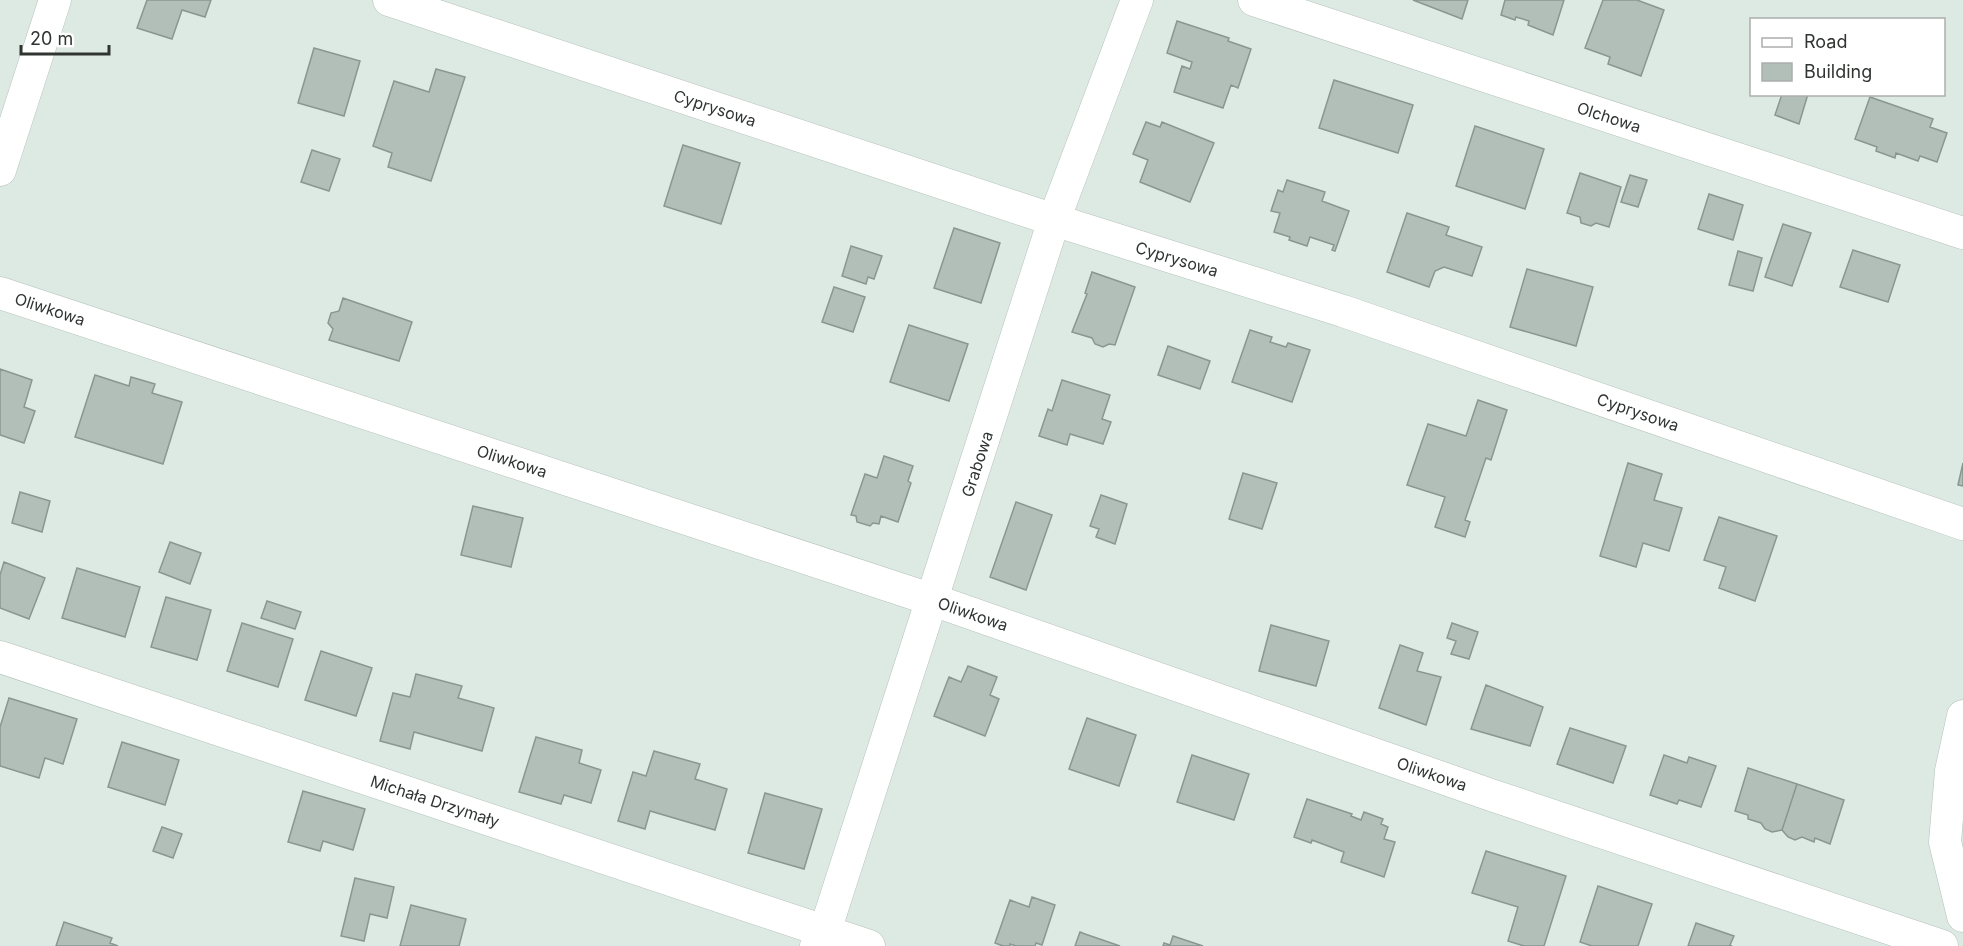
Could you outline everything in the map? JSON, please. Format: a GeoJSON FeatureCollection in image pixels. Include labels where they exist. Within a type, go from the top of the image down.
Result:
{"type":"FeatureCollection","features":[{"type":"Feature","properties":{"kind":"street"},"geometry":{"type":"LineString","coordinates":[[0,170],[55,0]]}},
{"type":"Feature","properties":{"kind":"street","name":"Cyprysowa"},"geometry":{"type":"LineString","coordinates":[[389,0],[1054,220],[1343,311],[1963,524]]}},
{"type":"Feature","properties":{"kind":"street","name":"Grabowa"},"geometry":{"type":"LineString","coordinates":[[821,939],[933,600],[1054,220],[1137,0]]}},
{"type":"Feature","properties":{"kind":"street","name":"Olchowa"},"geometry":{"type":"LineString","coordinates":[[1254,0],[1963,233]]}},
{"type":"Feature","properties":{"kind":"street","name":"Oliwkowa"},"geometry":{"type":"LineString","coordinates":[[0,293],[933,600],[1491,795],[1942,946]]}},
{"type":"Feature","properties":{"kind":"street","name":"Michała Drzymały"},"geometry":{"type":"LineString","coordinates":[[0,657],[821,939],[869,946]]}},
{"type":"Feature","properties":{"kind":"street"},"geometry":{"type":"LineString","coordinates":[[1963,716],[1951,771],[1945,842],[1963,916]]}},
{"type":"Feature","properties":{"kind":"building"},"geometry":{"type":"Polygon","coordinates":[[[147,0],[211,0],[205,17],[182,10],[172,39],[137,28],[147,0]]]}},
{"type":"Feature","properties":{"kind":"building"},"geometry":{"type":"Polygon","coordinates":[[[1413,0],[1468,0],[1462,19],[1413,0]]]}},
{"type":"Feature","properties":{"kind":"building"},"geometry":{"type":"Polygon","coordinates":[[[1505,0],[1564,0],[1553,35],[1528,25],[1529,21],[1516,17],[1515,20],[1501,15],[1505,0]]]}},
{"type":"Feature","properties":{"kind":"building"},"geometry":{"type":"Polygon","coordinates":[[[1603,0],[1637,0],[1664,10],[1641,76],[1608,64],[1610,57],[1585,48],[1603,0]]]}},
{"type":"Feature","properties":{"kind":"building"},"geometry":{"type":"Polygon","coordinates":[[[1177,21],[1229,38],[1228,41],[1251,49],[1238,88],[1231,85],[1223,108],[1174,92],[1182,66],[1190,69],[1192,62],[1167,53],[1177,21]]]}},
{"type":"Feature","properties":{"kind":"building"},"geometry":{"type":"Polygon","coordinates":[[[314,48],[360,61],[344,116],[298,103],[314,48]]]}},
{"type":"Feature","properties":{"kind":"building"},"geometry":{"type":"Polygon","coordinates":[[[436,69],[465,77],[431,181],[388,167],[392,153],[373,146],[394,81],[429,92],[436,69]]]}},
{"type":"Feature","properties":{"kind":"building"},"geometry":{"type":"Polygon","coordinates":[[[1334,80],[1413,105],[1398,153],[1319,128],[1334,80]]]}},
{"type":"Feature","properties":{"kind":"building"},"geometry":{"type":"Polygon","coordinates":[[[1781,96],[1807,96],[1799,124],[1775,115],[1781,96]]]}},
{"type":"Feature","properties":{"kind":"building"},"geometry":{"type":"Polygon","coordinates":[[[1870,97],[1933,119],[1930,127],[1947,133],[1937,162],[1920,156],[1918,161],[1896,153],[1895,158],[1876,151],[1877,147],[1855,139],[1870,97]]]}},
{"type":"Feature","properties":{"kind":"building"},"geometry":{"type":"Polygon","coordinates":[[[1146,122],[1160,127],[1162,122],[1214,143],[1190,202],[1140,182],[1148,160],[1133,154],[1146,122]]]}},
{"type":"Feature","properties":{"kind":"building"},"geometry":{"type":"Polygon","coordinates":[[[1475,126],[1544,149],[1525,209],[1456,186],[1475,126]]]}},
{"type":"Feature","properties":{"kind":"building"},"geometry":{"type":"Polygon","coordinates":[[[683,145],[740,163],[721,224],[664,206],[683,145]]]}},
{"type":"Feature","properties":{"kind":"building"},"geometry":{"type":"Polygon","coordinates":[[[312,150],[340,159],[329,191],[301,182],[312,150]]]}},
{"type":"Feature","properties":{"kind":"building"},"geometry":{"type":"Polygon","coordinates":[[[1580,173],[1621,187],[1609,227],[1596,223],[1591,226],[1581,223],[1580,217],[1567,213],[1580,173]]]}},
{"type":"Feature","properties":{"kind":"building"},"geometry":{"type":"Polygon","coordinates":[[[1630,175],[1647,180],[1638,207],[1621,202],[1630,175]]]}},
{"type":"Feature","properties":{"kind":"building"},"geometry":{"type":"Polygon","coordinates":[[[1287,180],[1325,192],[1322,201],[1349,211],[1335,251],[1332,250],[1334,245],[1310,237],[1307,246],[1274,232],[1280,213],[1271,211],[1278,190],[1283,192],[1287,180]]]}},
{"type":"Feature","properties":{"kind":"building"},"geometry":{"type":"Polygon","coordinates":[[[1709,194],[1743,205],[1733,240],[1698,229],[1709,194]]]}},
{"type":"Feature","properties":{"kind":"building"},"geometry":{"type":"Polygon","coordinates":[[[1407,213],[1449,227],[1446,235],[1482,247],[1472,276],[1444,267],[1435,271],[1429,287],[1387,272],[1407,213]]]}},
{"type":"Feature","properties":{"kind":"building"},"geometry":{"type":"Polygon","coordinates":[[[1783,224],[1811,233],[1792,286],[1765,277],[1783,224]]]}},
{"type":"Feature","properties":{"kind":"building"},"geometry":{"type":"Polygon","coordinates":[[[954,228],[1000,243],[981,303],[934,288],[954,228]]]}},
{"type":"Feature","properties":{"kind":"building"},"geometry":{"type":"Polygon","coordinates":[[[851,246],[882,256],[874,279],[868,277],[866,284],[842,276],[851,246]]]}},
{"type":"Feature","properties":{"kind":"building"},"geometry":{"type":"Polygon","coordinates":[[[1853,250],[1900,265],[1888,302],[1840,287],[1853,250]]]}},
{"type":"Feature","properties":{"kind":"building"},"geometry":{"type":"Polygon","coordinates":[[[1738,251],[1762,258],[1753,291],[1729,285],[1738,251]]]}},
{"type":"Feature","properties":{"kind":"building"},"geometry":{"type":"Polygon","coordinates":[[[1527,269],[1593,287],[1576,346],[1510,327],[1527,269]]]}},
{"type":"Feature","properties":{"kind":"building"},"geometry":{"type":"Polygon","coordinates":[[[1092,272],[1135,287],[1115,345],[1109,344],[1103,347],[1095,344],[1092,338],[1072,332],[1087,294],[1085,293],[1092,272]]]}},
{"type":"Feature","properties":{"kind":"building"},"geometry":{"type":"Polygon","coordinates":[[[834,287],[865,297],[853,332],[822,322],[834,287]]]}},
{"type":"Feature","properties":{"kind":"building"},"geometry":{"type":"Polygon","coordinates":[[[343,298],[412,322],[399,361],[329,340],[333,329],[328,323],[331,313],[339,311],[343,298]]]}},
{"type":"Feature","properties":{"kind":"building"},"geometry":{"type":"Polygon","coordinates":[[[909,325],[968,344],[949,401],[890,382],[909,325]]]}},
{"type":"Feature","properties":{"kind":"building"},"geometry":{"type":"Polygon","coordinates":[[[1250,330],[1272,337],[1270,342],[1286,347],[1288,343],[1310,350],[1292,402],[1232,382],[1250,330]]]}},
{"type":"Feature","properties":{"kind":"building"},"geometry":{"type":"Polygon","coordinates":[[[1168,346],[1210,361],[1200,389],[1158,375],[1168,346]]]}},
{"type":"Feature","properties":{"kind":"building"},"geometry":{"type":"Polygon","coordinates":[[[0,369],[32,380],[24,407],[35,411],[24,443],[0,435],[0,369]]]}},
{"type":"Feature","properties":{"kind":"building"},"geometry":{"type":"Polygon","coordinates":[[[95,375],[129,386],[131,377],[155,384],[152,393],[182,402],[163,464],[75,437],[95,375]]]}},
{"type":"Feature","properties":{"kind":"building"},"geometry":{"type":"Polygon","coordinates":[[[1062,380],[1110,395],[1102,419],[1111,422],[1103,444],[1070,434],[1067,445],[1039,436],[1048,409],[1052,411],[1062,380]]]}},
{"type":"Feature","properties":{"kind":"building"},"geometry":{"type":"Polygon","coordinates":[[[1478,400],[1507,410],[1491,460],[1486,458],[1465,520],[1470,522],[1465,537],[1435,527],[1445,497],[1407,485],[1428,424],[1466,436],[1478,400]]]}},
{"type":"Feature","properties":{"kind":"building"},"geometry":{"type":"Polygon","coordinates":[[[884,456],[913,466],[908,481],[911,483],[898,522],[881,516],[879,524],[873,523],[870,526],[857,522],[856,516],[851,515],[865,474],[877,478],[884,456]]]}},
{"type":"Feature","properties":{"kind":"building"},"geometry":{"type":"Polygon","coordinates":[[[1628,463],[1662,474],[1654,500],[1682,508],[1669,551],[1643,543],[1636,567],[1600,556],[1628,463]]]}},
{"type":"Feature","properties":{"kind":"building"},"geometry":{"type":"Polygon","coordinates":[[[1963,463],[1963,486],[1958,485],[1963,463]]]}},
{"type":"Feature","properties":{"kind":"building"},"geometry":{"type":"Polygon","coordinates":[[[1243,473],[1277,483],[1262,529],[1229,519],[1243,473]]]}},
{"type":"Feature","properties":{"kind":"building"},"geometry":{"type":"Polygon","coordinates":[[[20,492],[50,501],[42,532],[12,523],[20,492]]]}},
{"type":"Feature","properties":{"kind":"building"},"geometry":{"type":"Polygon","coordinates":[[[1101,495],[1127,504],[1115,544],[1096,537],[1099,529],[1090,526],[1101,495]]]}},
{"type":"Feature","properties":{"kind":"building"},"geometry":{"type":"Polygon","coordinates":[[[1016,502],[1052,515],[1026,590],[990,577],[1016,502]]]}},
{"type":"Feature","properties":{"kind":"building"},"geometry":{"type":"Polygon","coordinates":[[[473,506],[523,518],[511,567],[461,555],[473,506]]]}},
{"type":"Feature","properties":{"kind":"building"},"geometry":{"type":"Polygon","coordinates":[[[1719,517],[1777,536],[1755,601],[1719,588],[1726,567],[1704,560],[1719,517]]]}},
{"type":"Feature","properties":{"kind":"building"},"geometry":{"type":"Polygon","coordinates":[[[170,542],[201,553],[190,584],[159,572],[170,542]]]}},
{"type":"Feature","properties":{"kind":"building"},"geometry":{"type":"Polygon","coordinates":[[[4,562],[45,578],[29,619],[0,608],[0,575],[4,562]]]}},
{"type":"Feature","properties":{"kind":"building"},"geometry":{"type":"Polygon","coordinates":[[[77,568],[140,587],[125,637],[62,618],[77,568]]]}},
{"type":"Feature","properties":{"kind":"building"},"geometry":{"type":"Polygon","coordinates":[[[166,597],[211,610],[197,660],[151,647],[166,597]]]}},
{"type":"Feature","properties":{"kind":"building"},"geometry":{"type":"Polygon","coordinates":[[[267,601],[301,612],[295,629],[261,618],[267,601]]]}},
{"type":"Feature","properties":{"kind":"building"},"geometry":{"type":"Polygon","coordinates":[[[242,623],[293,639],[278,687],[227,671],[242,623]]]}},
{"type":"Feature","properties":{"kind":"building"},"geometry":{"type":"Polygon","coordinates":[[[1452,623],[1478,632],[1469,659],[1451,654],[1456,641],[1447,638],[1452,623]]]}},
{"type":"Feature","properties":{"kind":"building"},"geometry":{"type":"Polygon","coordinates":[[[1271,625],[1329,641],[1316,686],[1259,671],[1271,625]]]}},
{"type":"Feature","properties":{"kind":"building"},"geometry":{"type":"Polygon","coordinates":[[[1400,645],[1423,653],[1417,671],[1441,677],[1426,725],[1379,708],[1400,645]]]}},
{"type":"Feature","properties":{"kind":"building"},"geometry":{"type":"Polygon","coordinates":[[[321,651],[372,668],[356,716],[305,700],[321,651]]]}},
{"type":"Feature","properties":{"kind":"building"},"geometry":{"type":"Polygon","coordinates":[[[968,666],[997,677],[990,695],[999,699],[985,736],[934,716],[949,677],[961,682],[968,666]]]}},
{"type":"Feature","properties":{"kind":"building"},"geometry":{"type":"Polygon","coordinates":[[[416,674],[462,686],[458,698],[494,708],[482,751],[414,732],[410,749],[380,741],[393,693],[410,697],[416,674]]]}},
{"type":"Feature","properties":{"kind":"building"},"geometry":{"type":"Polygon","coordinates":[[[1486,685],[1543,707],[1530,746],[1471,729],[1486,685]]]}},
{"type":"Feature","properties":{"kind":"building"},"geometry":{"type":"Polygon","coordinates":[[[9,698],[77,719],[63,764],[45,758],[39,778],[0,766],[0,727],[9,698]]]}},
{"type":"Feature","properties":{"kind":"building"},"geometry":{"type":"Polygon","coordinates":[[[1087,718],[1136,735],[1119,786],[1069,769],[1087,718]]]}},
{"type":"Feature","properties":{"kind":"building"},"geometry":{"type":"Polygon","coordinates":[[[1570,728],[1626,746],[1613,783],[1557,764],[1570,728]]]}},
{"type":"Feature","properties":{"kind":"building"},"geometry":{"type":"Polygon","coordinates":[[[536,737],[582,750],[579,763],[601,770],[591,803],[564,795],[561,804],[519,792],[536,737]]]}},
{"type":"Feature","properties":{"kind":"building"},"geometry":{"type":"Polygon","coordinates":[[[122,742],[179,760],[165,805],[108,787],[122,742]]]}},
{"type":"Feature","properties":{"kind":"building"},"geometry":{"type":"Polygon","coordinates":[[[654,751],[700,764],[695,779],[727,789],[715,830],[650,811],[645,829],[618,821],[633,772],[646,776],[654,751]]]}},
{"type":"Feature","properties":{"kind":"building"},"geometry":{"type":"Polygon","coordinates":[[[1192,755],[1249,774],[1234,820],[1177,802],[1192,755]]]}},
{"type":"Feature","properties":{"kind":"building"},"geometry":{"type":"Polygon","coordinates":[[[1664,755],[1687,763],[1689,757],[1716,766],[1701,807],[1679,800],[1677,804],[1650,795],[1664,755]]]}},
{"type":"Feature","properties":{"kind":"building"},"geometry":{"type":"Polygon","coordinates":[[[1748,768],[1797,784],[1782,830],[1772,832],[1765,829],[1761,823],[1748,819],[1748,815],[1735,811],[1748,768]]]}},
{"type":"Feature","properties":{"kind":"building"},"geometry":{"type":"Polygon","coordinates":[[[1797,784],[1844,800],[1830,844],[1815,838],[1814,842],[1802,837],[1795,840],[1788,837],[1782,830],[1797,784]]]}},
{"type":"Feature","properties":{"kind":"building"},"geometry":{"type":"Polygon","coordinates":[[[303,791],[365,809],[353,850],[323,841],[320,851],[288,842],[303,791]]]}},
{"type":"Feature","properties":{"kind":"building"},"geometry":{"type":"Polygon","coordinates":[[[765,793],[822,809],[804,869],[748,853],[765,793]]]}},
{"type":"Feature","properties":{"kind":"building"},"geometry":{"type":"Polygon","coordinates":[[[1307,799],[1352,814],[1351,816],[1361,820],[1364,812],[1383,819],[1381,824],[1388,827],[1384,839],[1395,842],[1384,877],[1341,862],[1344,852],[1312,840],[1311,843],[1294,837],[1307,799]]]}},
{"type":"Feature","properties":{"kind":"building"},"geometry":{"type":"Polygon","coordinates":[[[162,827],[182,834],[173,858],[153,851],[162,827]]]}},
{"type":"Feature","properties":{"kind":"building"},"geometry":{"type":"Polygon","coordinates":[[[1486,851],[1566,876],[1544,946],[1524,946],[1508,941],[1518,907],[1472,893],[1486,851]]]}},
{"type":"Feature","properties":{"kind":"building"},"geometry":{"type":"Polygon","coordinates":[[[355,878],[394,887],[387,918],[370,914],[364,941],[341,936],[355,878]]]}},
{"type":"Feature","properties":{"kind":"building"},"geometry":{"type":"Polygon","coordinates":[[[1598,886],[1652,904],[1638,946],[1592,946],[1580,942],[1598,886]]]}},
{"type":"Feature","properties":{"kind":"building"},"geometry":{"type":"Polygon","coordinates":[[[1032,897],[1055,905],[1042,945],[1036,943],[1035,946],[1010,944],[1010,946],[1003,946],[995,943],[1010,900],[1029,907],[1032,897]]]}},
{"type":"Feature","properties":{"kind":"building"},"geometry":{"type":"Polygon","coordinates":[[[411,905],[466,919],[459,946],[400,946],[411,905]]]}},
{"type":"Feature","properties":{"kind":"building"},"geometry":{"type":"Polygon","coordinates":[[[64,922],[112,938],[110,943],[118,946],[56,946],[64,922]]]}},
{"type":"Feature","properties":{"kind":"building"},"geometry":{"type":"Polygon","coordinates":[[[1696,923],[1734,936],[1730,945],[1732,946],[1688,946],[1696,923]]]}},
{"type":"Feature","properties":{"kind":"building"},"geometry":{"type":"Polygon","coordinates":[[[1080,932],[1085,934],[1120,946],[1075,946],[1080,932]]]}},
{"type":"Feature","properties":{"kind":"building"},"geometry":{"type":"Polygon","coordinates":[[[1173,936],[1203,946],[1163,946],[1164,943],[1170,945],[1173,936]]]}}]}
